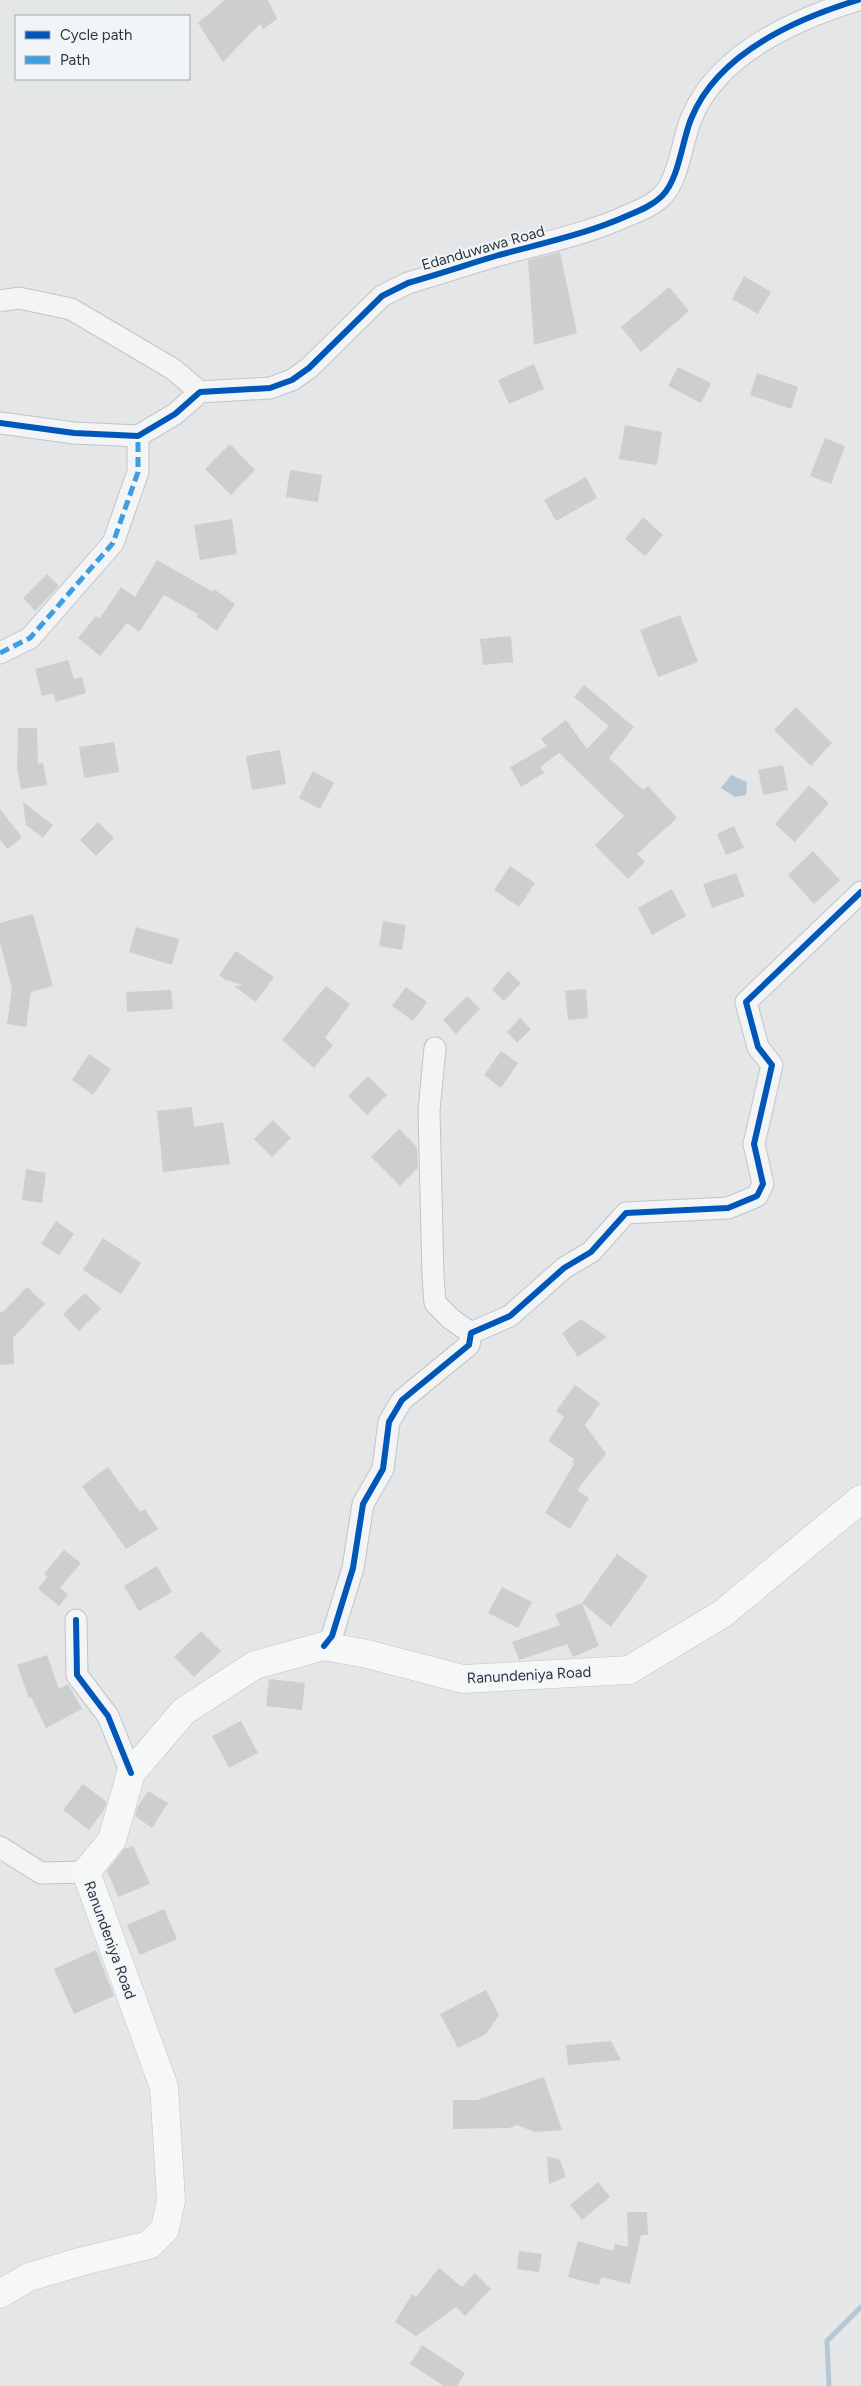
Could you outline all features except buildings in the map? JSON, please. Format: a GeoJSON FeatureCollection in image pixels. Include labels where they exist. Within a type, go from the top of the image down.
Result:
{"type":"FeatureCollection","features":[{"type":"Feature","properties":{"kind":"main road","name":"Ranundeniya Road"},"geometry":{"type":"LineString","coordinates":[[0,2294],[29,2277],[83,2261],[149,2245],[165,2229],[170,2200],[164,2087],[86,1872],[112,1840],[131,1773],[184,1711],[255,1665],[324,1646],[367,1654],[463,1679],[629,1670],[722,1614],[861,1499]]}},
{"type":"Feature","properties":{"kind":"street","name":"Edanduwawa Road"},"geometry":{"type":"LineString","coordinates":[[200,392],[270,388],[292,380],[309,368],[382,296],[408,283],[600,228],[647,207],[663,196],[672,178],[690,119],[706,89],[721,72],[742,56],[799,21],[858,0]]}},
{"type":"Feature","properties":{"kind":"street"},"geometry":{"type":"LineString","coordinates":[[0,301],[19,298],[71,309],[173,369],[200,392],[175,414],[138,436],[74,434],[0,423]]}},
{"type":"Feature","properties":{"kind":"street"},"geometry":{"type":"LineString","coordinates":[[0,653],[30,638],[113,543],[138,472],[138,436]]}},
{"type":"Feature","properties":{"kind":"street"},"geometry":{"type":"LineString","coordinates":[[471,1333],[510,1316],[564,1268],[592,1252],[626,1213],[728,1208],[757,1196],[763,1184],[754,1144],[772,1064],[758,1047],[746,1002],[861,892]]}},
{"type":"Feature","properties":{"kind":"street"},"geometry":{"type":"LineString","coordinates":[[435,1048],[429,1110],[435,1303],[451,1319],[471,1333]]}},
{"type":"Feature","properties":{"kind":"street"},"geometry":{"type":"LineString","coordinates":[[324,1646],[332,1636],[353,1568],[362,1504],[383,1469],[389,1422],[402,1400],[469,1345],[471,1333]]}},
{"type":"Feature","properties":{"kind":"street"},"geometry":{"type":"LineString","coordinates":[[76,1620],[77,1675],[108,1716],[131,1773]]}},
{"type":"Feature","properties":{"kind":"street"},"geometry":{"type":"LineString","coordinates":[[0,1846],[41,1873],[86,1872]]}},
{"type":"Feature","properties":{"kind":"water"},"geometry":{"type":"Polygon","coordinates":[[[731,775],[747,782],[746,795],[735,797],[721,788],[731,775]]]}},
{"type":"Feature","properties":{"kind":"waterway"},"geometry":{"type":"LineString","coordinates":[[829,2386],[827,2341],[861,2307]]}},
{"type":"Feature","properties":{"kind":"marked path"},"geometry":{"type":"LineString","coordinates":[[0,653],[30,638],[113,543],[138,472],[138,436]]}},
{"type":"Feature","properties":{"kind":"cycle path"},"geometry":{"type":"LineString","coordinates":[[0,423],[74,433],[138,436],[175,414],[200,392],[270,388],[292,380],[309,368],[382,296],[408,283],[499,255],[581,233],[613,222],[651,205],[668,189],[676,170],[691,119],[703,96],[719,76],[761,42],[809,17],[858,0]]}},
{"type":"Feature","properties":{"kind":"cycle path"},"geometry":{"type":"LineString","coordinates":[[324,1646],[332,1636],[353,1568],[363,1504],[383,1469],[389,1422],[402,1400],[469,1345],[471,1333],[510,1316],[564,1268],[591,1252],[626,1213],[728,1208],[757,1196],[763,1184],[754,1144],[772,1065],[758,1047],[746,1002],[861,892]]}},
{"type":"Feature","properties":{"kind":"cycle path"},"geometry":{"type":"LineString","coordinates":[[76,1620],[77,1675],[108,1716],[131,1773]]}}]}
